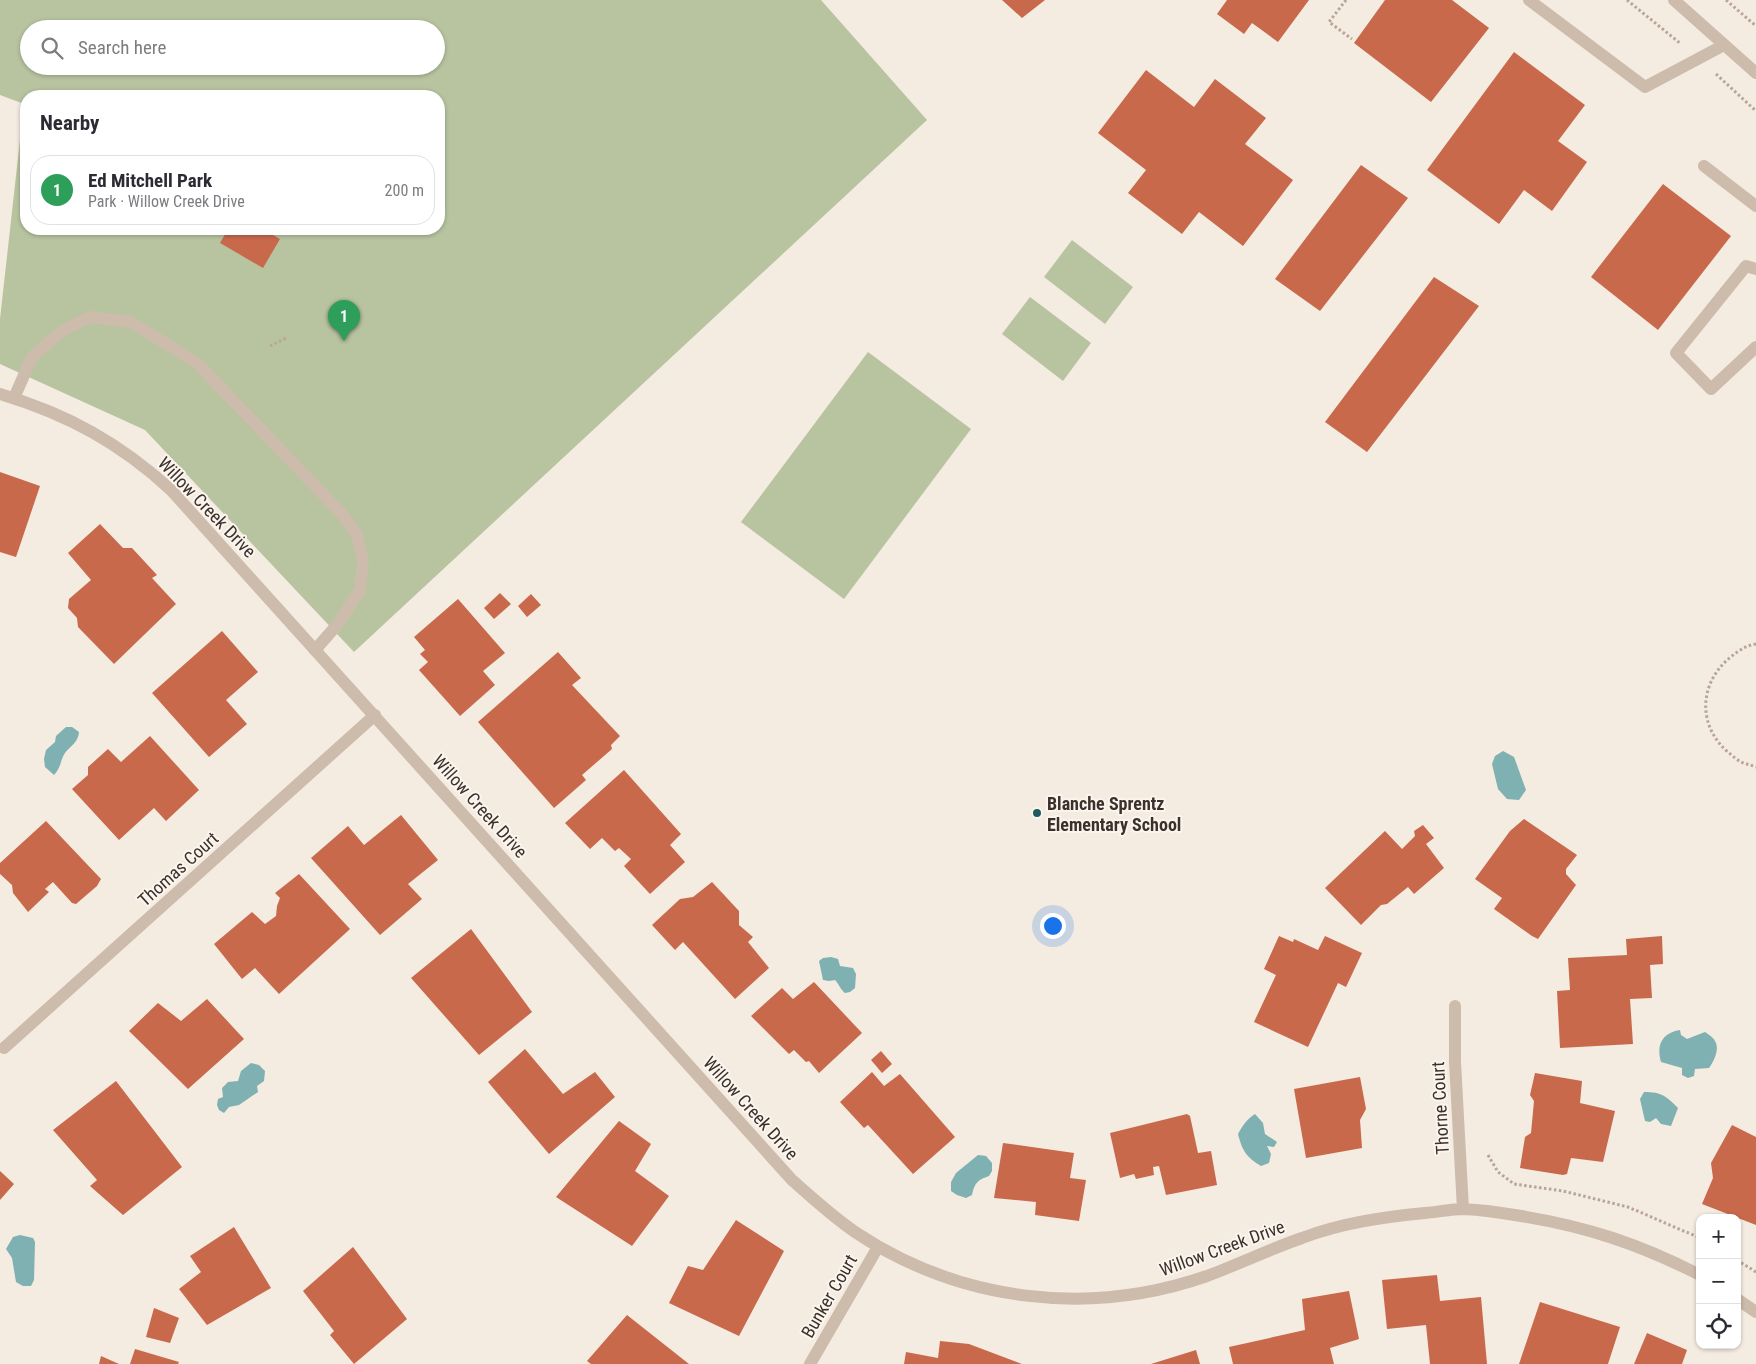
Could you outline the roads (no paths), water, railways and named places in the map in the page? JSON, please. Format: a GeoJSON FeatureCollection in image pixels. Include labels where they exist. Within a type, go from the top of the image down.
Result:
{"type":"FeatureCollection","features":[{"type":"Feature","properties":{"kind":"street"},"geometry":{"type":"LineString","coordinates":[[1529,0],[1645,87],[1724,45]]}},
{"type":"Feature","properties":{"kind":"street"},"geometry":{"type":"LineString","coordinates":[[1674,0],[1756,73]]}},
{"type":"Feature","properties":{"kind":"street"},"geometry":{"type":"LineString","coordinates":[[1704,166],[1756,206]]}},
{"type":"Feature","properties":{"kind":"street"},"geometry":{"type":"LineString","coordinates":[[1756,269],[1746,266],[1676,353],[1711,389],[1756,347]]}},
{"type":"Feature","properties":{"kind":"street"},"geometry":{"type":"LineString","coordinates":[[14,398],[32,357],[62,330],[90,318],[131,322],[197,363],[340,513],[356,533],[363,560],[360,590],[337,625],[315,650]]}},
{"type":"Feature","properties":{"kind":"street","name":"Willow Creek Drive"},"geometry":{"type":"LineString","coordinates":[[0,394],[33,404],[83,426],[151,472],[171,490],[792,1180],[853,1231],[878,1247],[940,1276],[992,1291],[1046,1298],[1101,1299],[1155,1291],[1208,1276],[1305,1236],[1355,1223],[1463,1209],[1563,1223],[1613,1237],[1662,1255],[1696,1273]]}},
{"type":"Feature","properties":{"kind":"street","name":"Thomas Court"},"geometry":{"type":"LineString","coordinates":[[4,1048],[374,715]]}},
{"type":"Feature","properties":{"kind":"street","name":"Thorne Court"},"geometry":{"type":"LineString","coordinates":[[1455,1006],[1455,1062],[1463,1209]]}},
{"type":"Feature","properties":{"kind":"street","name":"Bunker Court"},"geometry":{"type":"LineString","coordinates":[[810,1364],[878,1247]]}},
{"type":"Feature","properties":{"kind":"street"},"geometry":{"type":"LineString","coordinates":[[1741,1302],[1756,1312]]}},
{"type":"Feature","properties":{"kind":"water"},"geometry":{"type":"Polygon","coordinates":[[[66,727],[72,727],[79,732],[78,736],[65,753],[54,775],[45,767],[46,750],[55,742],[56,736],[66,727]]]}},
{"type":"Feature","properties":{"kind":"water"},"geometry":{"type":"Polygon","coordinates":[[[1503,751],[1514,757],[1526,790],[1519,800],[1507,799],[1498,789],[1492,764],[1495,756],[1503,751]]]}},
{"type":"Feature","properties":{"kind":"water"},"geometry":{"type":"Polygon","coordinates":[[[831,957],[838,959],[840,966],[853,968],[856,974],[855,988],[850,992],[845,993],[835,980],[823,980],[819,961],[823,958],[831,957]]]}},
{"type":"Feature","properties":{"kind":"water"},"geometry":{"type":"Polygon","coordinates":[[[1680,1030],[1681,1035],[1687,1039],[1705,1032],[1713,1038],[1717,1048],[1716,1055],[1709,1068],[1695,1069],[1694,1076],[1688,1078],[1682,1075],[1682,1068],[1661,1062],[1659,1050],[1665,1037],[1680,1030]]]}},
{"type":"Feature","properties":{"kind":"water"},"geometry":{"type":"Polygon","coordinates":[[[251,1063],[259,1065],[265,1071],[264,1081],[257,1086],[258,1092],[239,1105],[229,1107],[224,1113],[219,1110],[217,1105],[218,1099],[223,1097],[222,1088],[228,1082],[238,1081],[241,1071],[251,1063]]]}},
{"type":"Feature","properties":{"kind":"water"},"geometry":{"type":"Polygon","coordinates":[[[1644,1092],[1663,1095],[1678,1108],[1671,1126],[1661,1124],[1656,1118],[1650,1122],[1645,1121],[1640,1099],[1644,1092]]]}},
{"type":"Feature","properties":{"kind":"water"},"geometry":{"type":"Polygon","coordinates":[[[1255,1114],[1263,1123],[1265,1134],[1277,1142],[1274,1147],[1267,1146],[1271,1154],[1269,1163],[1261,1166],[1245,1153],[1238,1134],[1245,1122],[1255,1114]]]}},
{"type":"Feature","properties":{"kind":"water"},"geometry":{"type":"Polygon","coordinates":[[[978,1155],[986,1156],[992,1163],[992,1171],[989,1176],[978,1182],[974,1187],[972,1195],[966,1198],[957,1195],[951,1191],[951,1182],[956,1173],[978,1155]]]}},
{"type":"Feature","properties":{"kind":"water"},"geometry":{"type":"Polygon","coordinates":[[[20,1235],[33,1238],[35,1242],[34,1280],[31,1286],[23,1286],[16,1282],[12,1258],[6,1249],[13,1237],[20,1235]]]}},
{"type":"Feature","properties":{"kind":"place","name":"Ed Mitchell Park"},"geometry":{"type":"Point","coordinates":[344,341]}},
{"type":"Feature","properties":{"kind":"place","name":"Blanche Sprentz Elementary School"},"geometry":{"type":"Point","coordinates":[1037,813]}}]}
